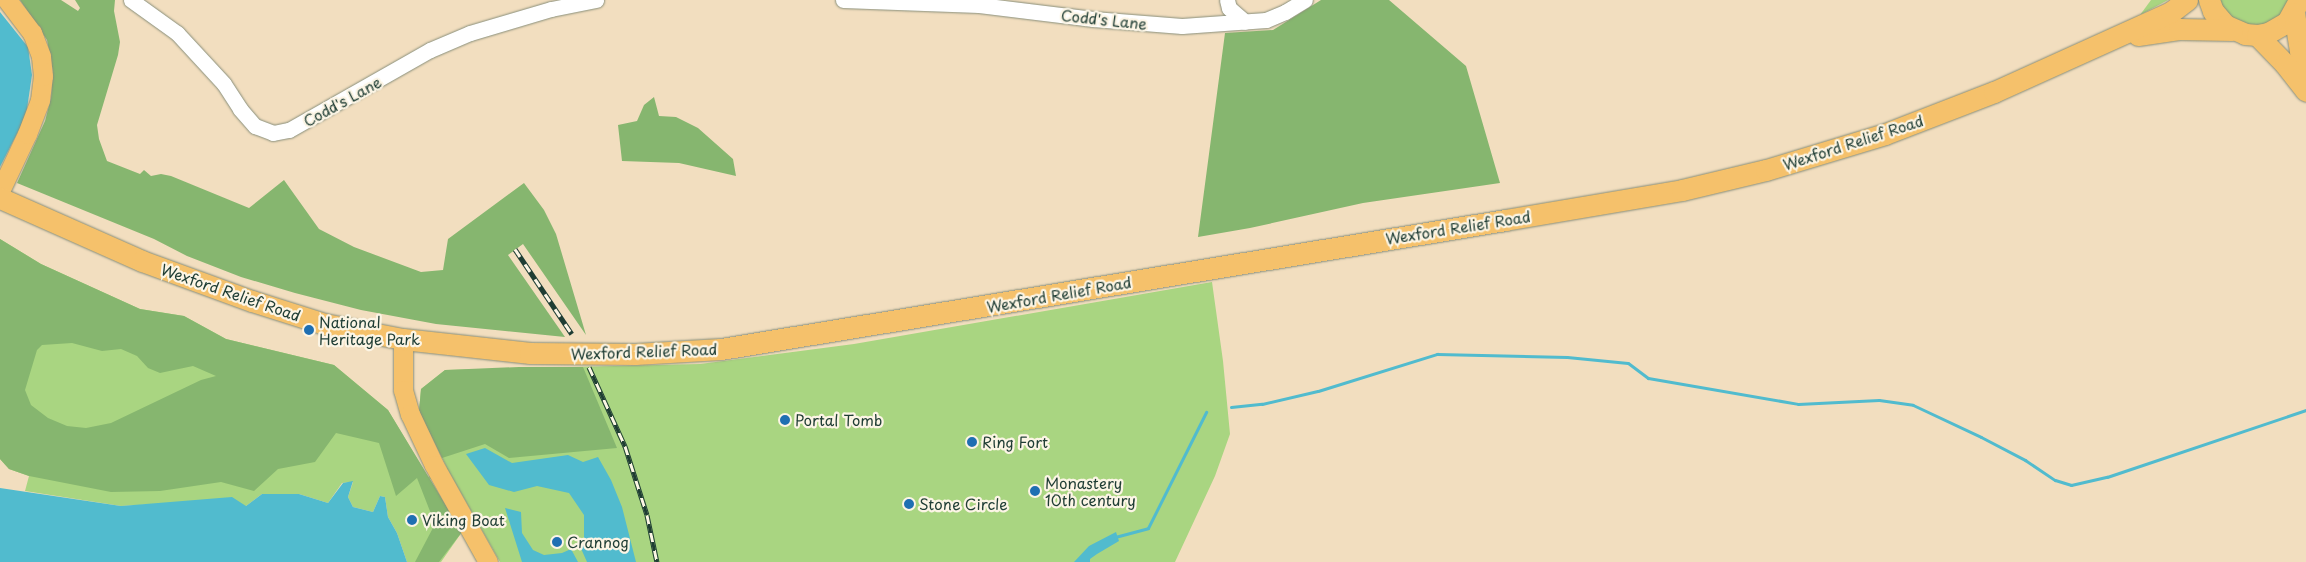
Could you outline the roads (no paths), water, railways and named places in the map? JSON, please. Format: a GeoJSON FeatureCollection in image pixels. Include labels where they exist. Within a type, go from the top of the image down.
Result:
{"type":"FeatureCollection","features":[{"type":"Feature","properties":{"kind":"highway","name":"Wexford Relief Road"},"geometry":{"type":"LineString","coordinates":[[0,198],[142,261],[252,301],[325,324],[402,339],[530,353],[635,354],[721,349],[1682,190],[1766,170],[1885,134],[1994,92],[2171,12],[2187,0]]}},
{"type":"Feature","properties":{"kind":"highway"},"geometry":{"type":"LineString","coordinates":[[2209,0],[2219,19],[2232,30]]}},
{"type":"Feature","properties":{"kind":"highway"},"geometry":{"type":"LineString","coordinates":[[2297,6],[2278,29],[2257,35],[2285,64],[2306,91]]}},
{"type":"Feature","properties":{"kind":"highway"},"geometry":{"type":"LineString","coordinates":[[2297,6],[2300,51],[2306,71]]}},
{"type":"Feature","properties":{"kind":"highway","name":"Wexford Relief Road"},"geometry":{"type":"LineString","coordinates":[[2113,38],[2178,29],[2232,30],[2257,35]]}},
{"type":"Feature","properties":{"kind":"main road"},"geometry":{"type":"LineString","coordinates":[[0,191],[40,100],[44,76],[41,56],[32,33],[7,0]]}},
{"type":"Feature","properties":{"kind":"main road"},"geometry":{"type":"LineString","coordinates":[[402,339],[403,390],[410,414],[434,465],[488,562]]}},
{"type":"Feature","properties":{"kind":"street","name":"Codd's Lane"},"geometry":{"type":"LineString","coordinates":[[131,0],[177,33],[224,84],[240,109],[255,126],[273,133],[290,130],[430,50],[470,33],[551,9],[596,0]]}},
{"type":"Feature","properties":{"kind":"street","name":"Codd's Lane"},"geometry":{"type":"LineString","coordinates":[[843,0],[978,5],[1093,19],[1182,26],[1266,20],[1285,12],[1305,0]]}},
{"type":"Feature","properties":{"kind":"street"},"geometry":{"type":"LineString","coordinates":[[1227,0],[1229,8],[1244,22]]}},
{"type":"Feature","properties":{"kind":"water"},"geometry":{"type":"Polygon","coordinates":[[[0,12],[28,47],[32,75],[26,116],[0,167],[0,12]]]}},
{"type":"Feature","properties":{"kind":"water"},"geometry":{"type":"Polygon","coordinates":[[[485,448],[512,463],[568,455],[583,462],[598,457],[611,480],[622,507],[636,562],[587,562],[579,544],[584,539],[584,515],[569,493],[537,486],[514,492],[489,485],[466,454],[485,448]]]}},
{"type":"Feature","properties":{"kind":"water"},"geometry":{"type":"Polygon","coordinates":[[[353,481],[348,497],[353,507],[373,512],[380,496],[385,497],[388,517],[397,533],[407,562],[0,562],[0,488],[121,506],[232,497],[246,506],[262,494],[299,494],[328,503],[343,483],[353,481]]]}},
{"type":"Feature","properties":{"kind":"water"},"geometry":{"type":"Polygon","coordinates":[[[505,508],[521,512],[522,533],[533,550],[544,555],[562,553],[571,549],[578,562],[522,562],[505,508]]]}},
{"type":"Feature","properties":{"kind":"water"},"geometry":{"type":"Polygon","coordinates":[[[1116,532],[1119,541],[1090,559],[1090,562],[1074,562],[1089,546],[1116,532]]]}},
{"type":"Feature","properties":{"kind":"waterway"},"geometry":{"type":"LineString","coordinates":[[1231,407],[1262,404],[1318,391],[1437,354],[1567,357],[1628,363],[1648,378],[1798,404],[1879,400],[1913,405],[2025,460],[2055,480],[2071,485],[2107,477],[2306,410]]}},
{"type":"Feature","properties":{"kind":"waterway"},"geometry":{"type":"LineString","coordinates":[[1115,537],[1148,528],[1206,412]]}},
{"type":"Feature","properties":{"kind":"railway"},"geometry":{"type":"LineString","coordinates":[[515,249],[572,334]]}},
{"type":"Feature","properties":{"kind":"railway"},"geometry":{"type":"LineString","coordinates":[[589,367],[625,446],[647,515],[657,562]]}},
{"type":"Feature","properties":{"kind":"place","name":"National Heritage Park"},"geometry":{"type":"Point","coordinates":[309,330]}},
{"type":"Feature","properties":{"kind":"place","name":"Portal Tomb"},"geometry":{"type":"Point","coordinates":[785,420]}},
{"type":"Feature","properties":{"kind":"place","name":"Ring Fort"},"geometry":{"type":"Point","coordinates":[972,442]}},
{"type":"Feature","properties":{"kind":"place","name":"Monastery 10th century"},"geometry":{"type":"Point","coordinates":[1035,491]}},
{"type":"Feature","properties":{"kind":"place","name":"Stone Circle"},"geometry":{"type":"Point","coordinates":[909,504]}},
{"type":"Feature","properties":{"kind":"place","name":"Viking Boat"},"geometry":{"type":"Point","coordinates":[412,520]}},
{"type":"Feature","properties":{"kind":"place","name":"Crannog"},"geometry":{"type":"Point","coordinates":[557,542]}}]}
